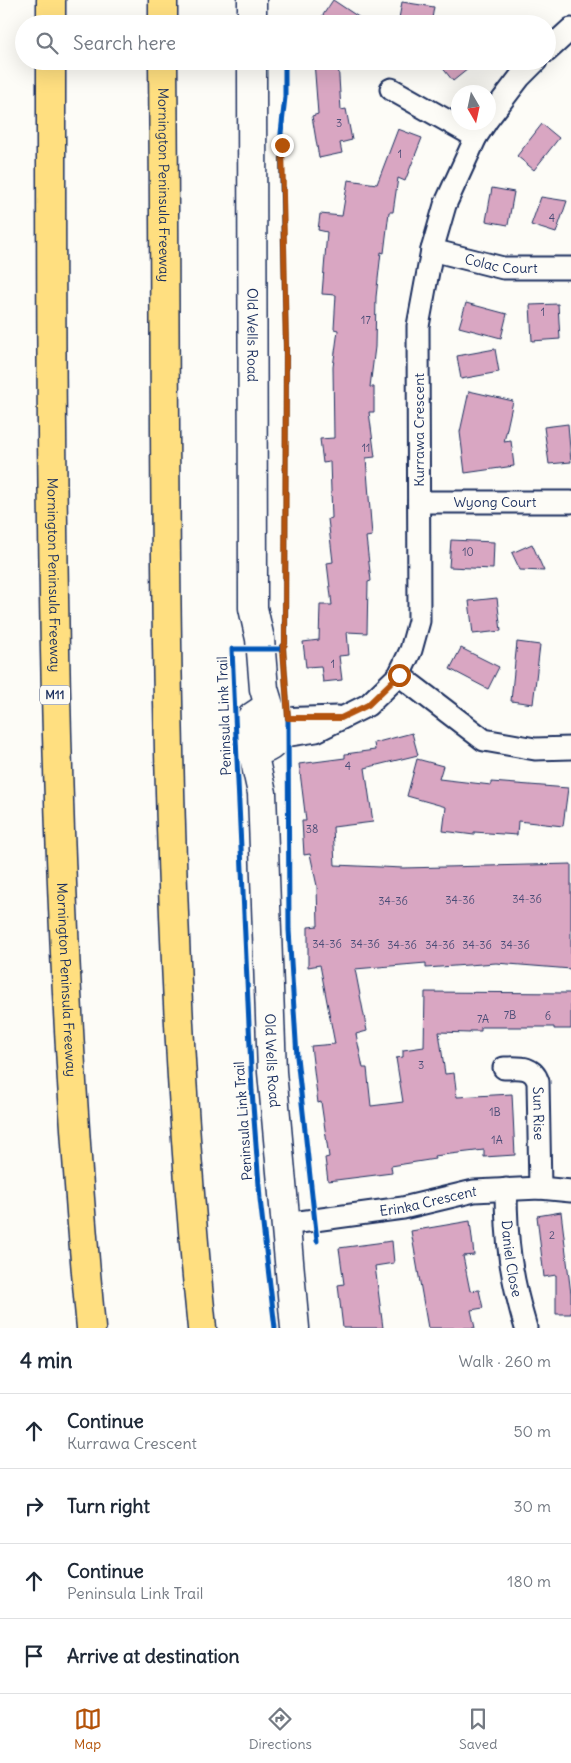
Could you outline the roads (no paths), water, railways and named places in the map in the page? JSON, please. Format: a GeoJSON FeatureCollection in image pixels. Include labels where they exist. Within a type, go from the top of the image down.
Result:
{"type":"FeatureCollection","features":[{"type":"Feature","properties":{"kind":"highway"},"geometry":{"type":"LineString","coordinates":[[51,0],[51,15]]}},
{"type":"Feature","properties":{"kind":"highway"},"geometry":{"type":"LineString","coordinates":[[163,0],[163,15]]}},
{"type":"Feature","properties":{"kind":"highway","name":"Mornington Peninsula Freeway"},"geometry":{"type":"LineString","coordinates":[[51,70],[51,441],[55,704],[64,974],[90,1328]]}},
{"type":"Feature","properties":{"kind":"highway","name":"Mornington Peninsula Freeway"},"geometry":{"type":"LineString","coordinates":[[164,70],[170,800],[183,1100],[202,1328]]}},
{"type":"Feature","properties":{"kind":"street"},"geometry":{"type":"LineString","coordinates":[[252,0],[252,15]]}},
{"type":"Feature","properties":{"kind":"street"},"geometry":{"type":"LineString","coordinates":[[556,43],[571,29]]}},
{"type":"Feature","properties":{"kind":"street","name":"Old Wells Road"},"geometry":{"type":"LineString","coordinates":[[252,70],[253,608],[260,639],[266,729],[262,793],[272,1072],[295,1328]]}},
{"type":"Feature","properties":{"kind":"street"},"geometry":{"type":"LineString","coordinates":[[496,109],[527,70]]}},
{"type":"Feature","properties":{"kind":"street"},"geometry":{"type":"LineString","coordinates":[[391,89],[451,116]]}},
{"type":"Feature","properties":{"kind":"street","name":"Kurrawa Crescent"},"geometry":{"type":"LineString","coordinates":[[266,729],[341,718],[368,705],[399,675],[411,650],[419,621],[418,326],[432,250],[444,205],[481,130]]}},
{"type":"Feature","properties":{"kind":"street","name":"Colac Court"},"geometry":{"type":"LineString","coordinates":[[432,250],[503,268],[571,268]]}},
{"type":"Feature","properties":{"kind":"street","name":"Wyong Court"},"geometry":{"type":"LineString","coordinates":[[419,502],[571,502]]}},
{"type":"Feature","properties":{"kind":"street"},"geometry":{"type":"LineString","coordinates":[[399,675],[484,740],[535,749],[571,748]]}},
{"type":"Feature","properties":{"kind":"street","name":"Sun Rise"},"geometry":{"type":"LineString","coordinates":[[504,1068],[528,1069],[536,1076],[538,1082],[540,1188]]}},
{"type":"Feature","properties":{"kind":"street","name":"Erinka Crescent"},"geometry":{"type":"LineString","coordinates":[[285,1224],[403,1208],[474,1191],[540,1188],[571,1191]]}},
{"type":"Feature","properties":{"kind":"street","name":"Daniel Close"},"geometry":{"type":"LineString","coordinates":[[506,1189],[506,1228],[513,1285],[526,1328]]}}]}
